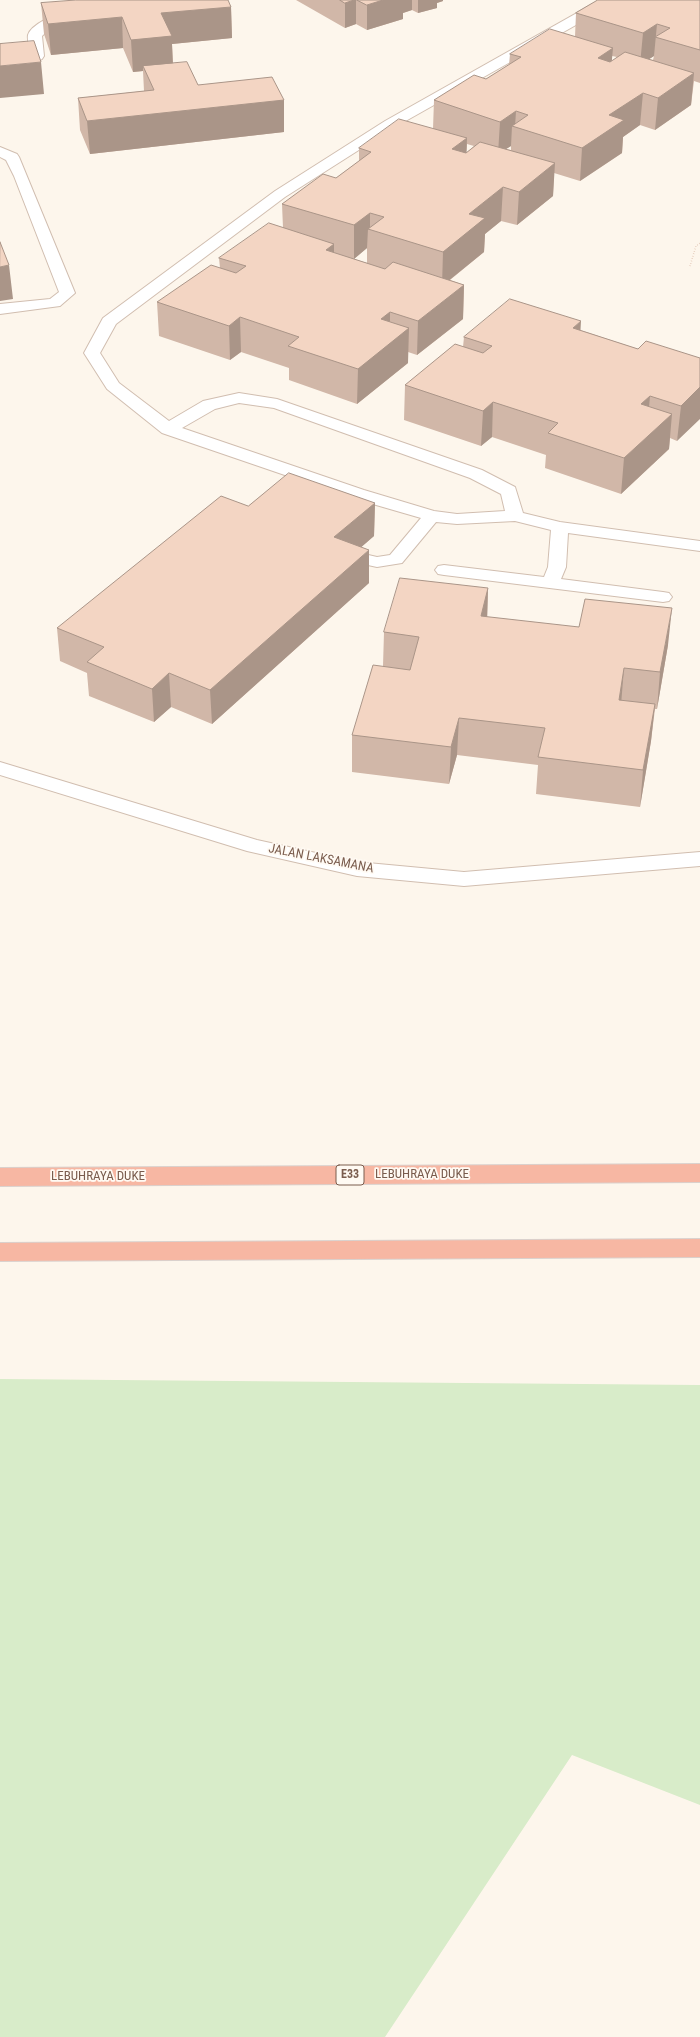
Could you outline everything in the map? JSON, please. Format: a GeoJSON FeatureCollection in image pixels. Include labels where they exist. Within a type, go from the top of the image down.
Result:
{"type":"FeatureCollection","features":[{"type":"Feature","properties":{"kind":"highway","name":"LEBUHRAYA DUKE"},"geometry":{"type":"LineString","coordinates":[[0,1178],[700,1173]]}},
{"type":"Feature","properties":{"kind":"highway"},"geometry":{"type":"LineString","coordinates":[[0,1252],[700,1248]]}},
{"type":"Feature","properties":{"kind":"street"},"geometry":{"type":"LineString","coordinates":[[610,0],[390,124],[280,194],[109,321],[92,353],[113,386],[168,429],[296,471],[358,494],[432,516],[457,520],[514,516],[560,528],[700,546]]}},
{"type":"Feature","properties":{"kind":"street"},"geometry":{"type":"LineString","coordinates":[[0,70],[18,68],[37,56],[35,35],[49,22],[63,14],[79,12]]}},
{"type":"Feature","properties":{"kind":"street"},"geometry":{"type":"LineString","coordinates":[[0,151],[12,157],[21,176],[67,293],[54,303],[0,309]]}},
{"type":"Feature","properties":{"kind":"street"},"geometry":{"type":"LineString","coordinates":[[168,429],[209,405],[239,398],[277,404],[476,474],[509,492],[514,516]]}},
{"type":"Feature","properties":{"kind":"street"},"geometry":{"type":"LineString","coordinates":[[281,486],[296,471]]}},
{"type":"Feature","properties":{"kind":"street"},"geometry":{"type":"LineString","coordinates":[[352,556],[377,562],[396,559],[432,516]]}},
{"type":"Feature","properties":{"kind":"street"},"geometry":{"type":"LineString","coordinates":[[550,583],[557,567],[560,528]]}},
{"type":"Feature","properties":{"kind":"street"},"geometry":{"type":"LineString","coordinates":[[444,570],[662,597]]}},
{"type":"Feature","properties":{"kind":"street","name":"JALAN LAKSAMANA"},"geometry":{"type":"LineString","coordinates":[[0,768],[254,846],[357,869],[464,879],[700,859]]}},
{"type":"Feature","properties":{"kind":"path"},"geometry":{"type":"LineString","coordinates":[[690,266],[696,246],[700,244]]}},
{"type":"Feature","properties":{"kind":"green space"},"geometry":{"type":"Polygon","coordinates":[[[0,1379],[700,1385],[700,1805],[572,1755],[385,2037],[0,2037],[0,1379]]]}},
{"type":"Feature","properties":{"kind":"building"},"geometry":{"type":"Polygon","coordinates":[[[76,0],[228,0],[231,7],[161,13],[172,36],[131,40],[122,17],[48,24],[41,3],[76,0]]]}},
{"type":"Feature","properties":{"kind":"building"},"geometry":{"type":"Polygon","coordinates":[[[340,0],[354,0],[345,3],[340,0]]]}},
{"type":"Feature","properties":{"kind":"building"},"geometry":{"type":"Polygon","coordinates":[[[357,0],[383,0],[367,5],[357,0]]]}},
{"type":"Feature","properties":{"kind":"building"},"geometry":{"type":"Polygon","coordinates":[[[598,0],[700,0],[700,50],[655,37],[670,28],[657,24],[643,33],[576,13],[598,0]]]}},
{"type":"Feature","properties":{"kind":"building"},"geometry":{"type":"Polygon","coordinates":[[[550,29],[613,48],[598,58],[610,62],[625,52],[694,73],[658,98],[643,93],[609,115],[624,120],[582,148],[512,126],[528,115],[516,111],[500,122],[434,100],[474,75],[486,79],[521,57],[510,54],[550,29]]]}},
{"type":"Feature","properties":{"kind":"building"},"geometry":{"type":"Polygon","coordinates":[[[34,41],[41,62],[0,66],[0,44],[34,41]]]}},
{"type":"Feature","properties":{"kind":"building"},"geometry":{"type":"Polygon","coordinates":[[[187,62],[198,85],[272,77],[284,100],[87,121],[78,98],[154,90],[143,66],[187,62]]]}},
{"type":"Feature","properties":{"kind":"building"},"geometry":{"type":"Polygon","coordinates":[[[399,119],[467,138],[452,149],[466,153],[480,142],[555,163],[519,192],[503,187],[469,214],[485,218],[443,252],[368,229],[384,217],[370,213],[354,225],[282,204],[323,174],[336,178],[371,152],[359,148],[399,119]]]}},
{"type":"Feature","properties":{"kind":"building"},"geometry":{"type":"Polygon","coordinates":[[[269,223],[334,244],[326,250],[385,269],[393,262],[464,285],[418,321],[390,312],[381,319],[409,328],[358,369],[288,346],[299,337],[240,317],[229,326],[157,302],[211,265],[236,273],[246,266],[219,258],[269,223]]]}},
{"type":"Feature","properties":{"kind":"building"},"geometry":{"type":"Polygon","coordinates":[[[0,242],[9,265],[0,267],[0,242]]]}},
{"type":"Feature","properties":{"kind":"building"},"geometry":{"type":"Polygon","coordinates":[[[510,299],[581,321],[573,328],[638,349],[646,341],[700,358],[700,387],[681,406],[650,396],[641,404],[672,414],[624,458],[548,433],[558,423],[493,402],[483,411],[405,385],[455,344],[483,353],[492,346],[464,337],[510,299]]]}},
{"type":"Feature","properties":{"kind":"building"},"geometry":{"type":"Polygon","coordinates":[[[289,473],[375,503],[334,537],[369,550],[210,690],[169,673],[152,689],[87,662],[104,647],[57,628],[221,496],[248,506],[289,473]]]}},
{"type":"Feature","properties":{"kind":"building"},"geometry":{"type":"Polygon","coordinates":[[[400,578],[488,588],[481,616],[579,627],[585,599],[672,608],[660,672],[624,668],[619,700],[655,704],[643,770],[538,757],[545,728],[459,718],[451,747],[352,735],[373,665],[410,670],[419,637],[384,632],[400,578]]]}}]}
